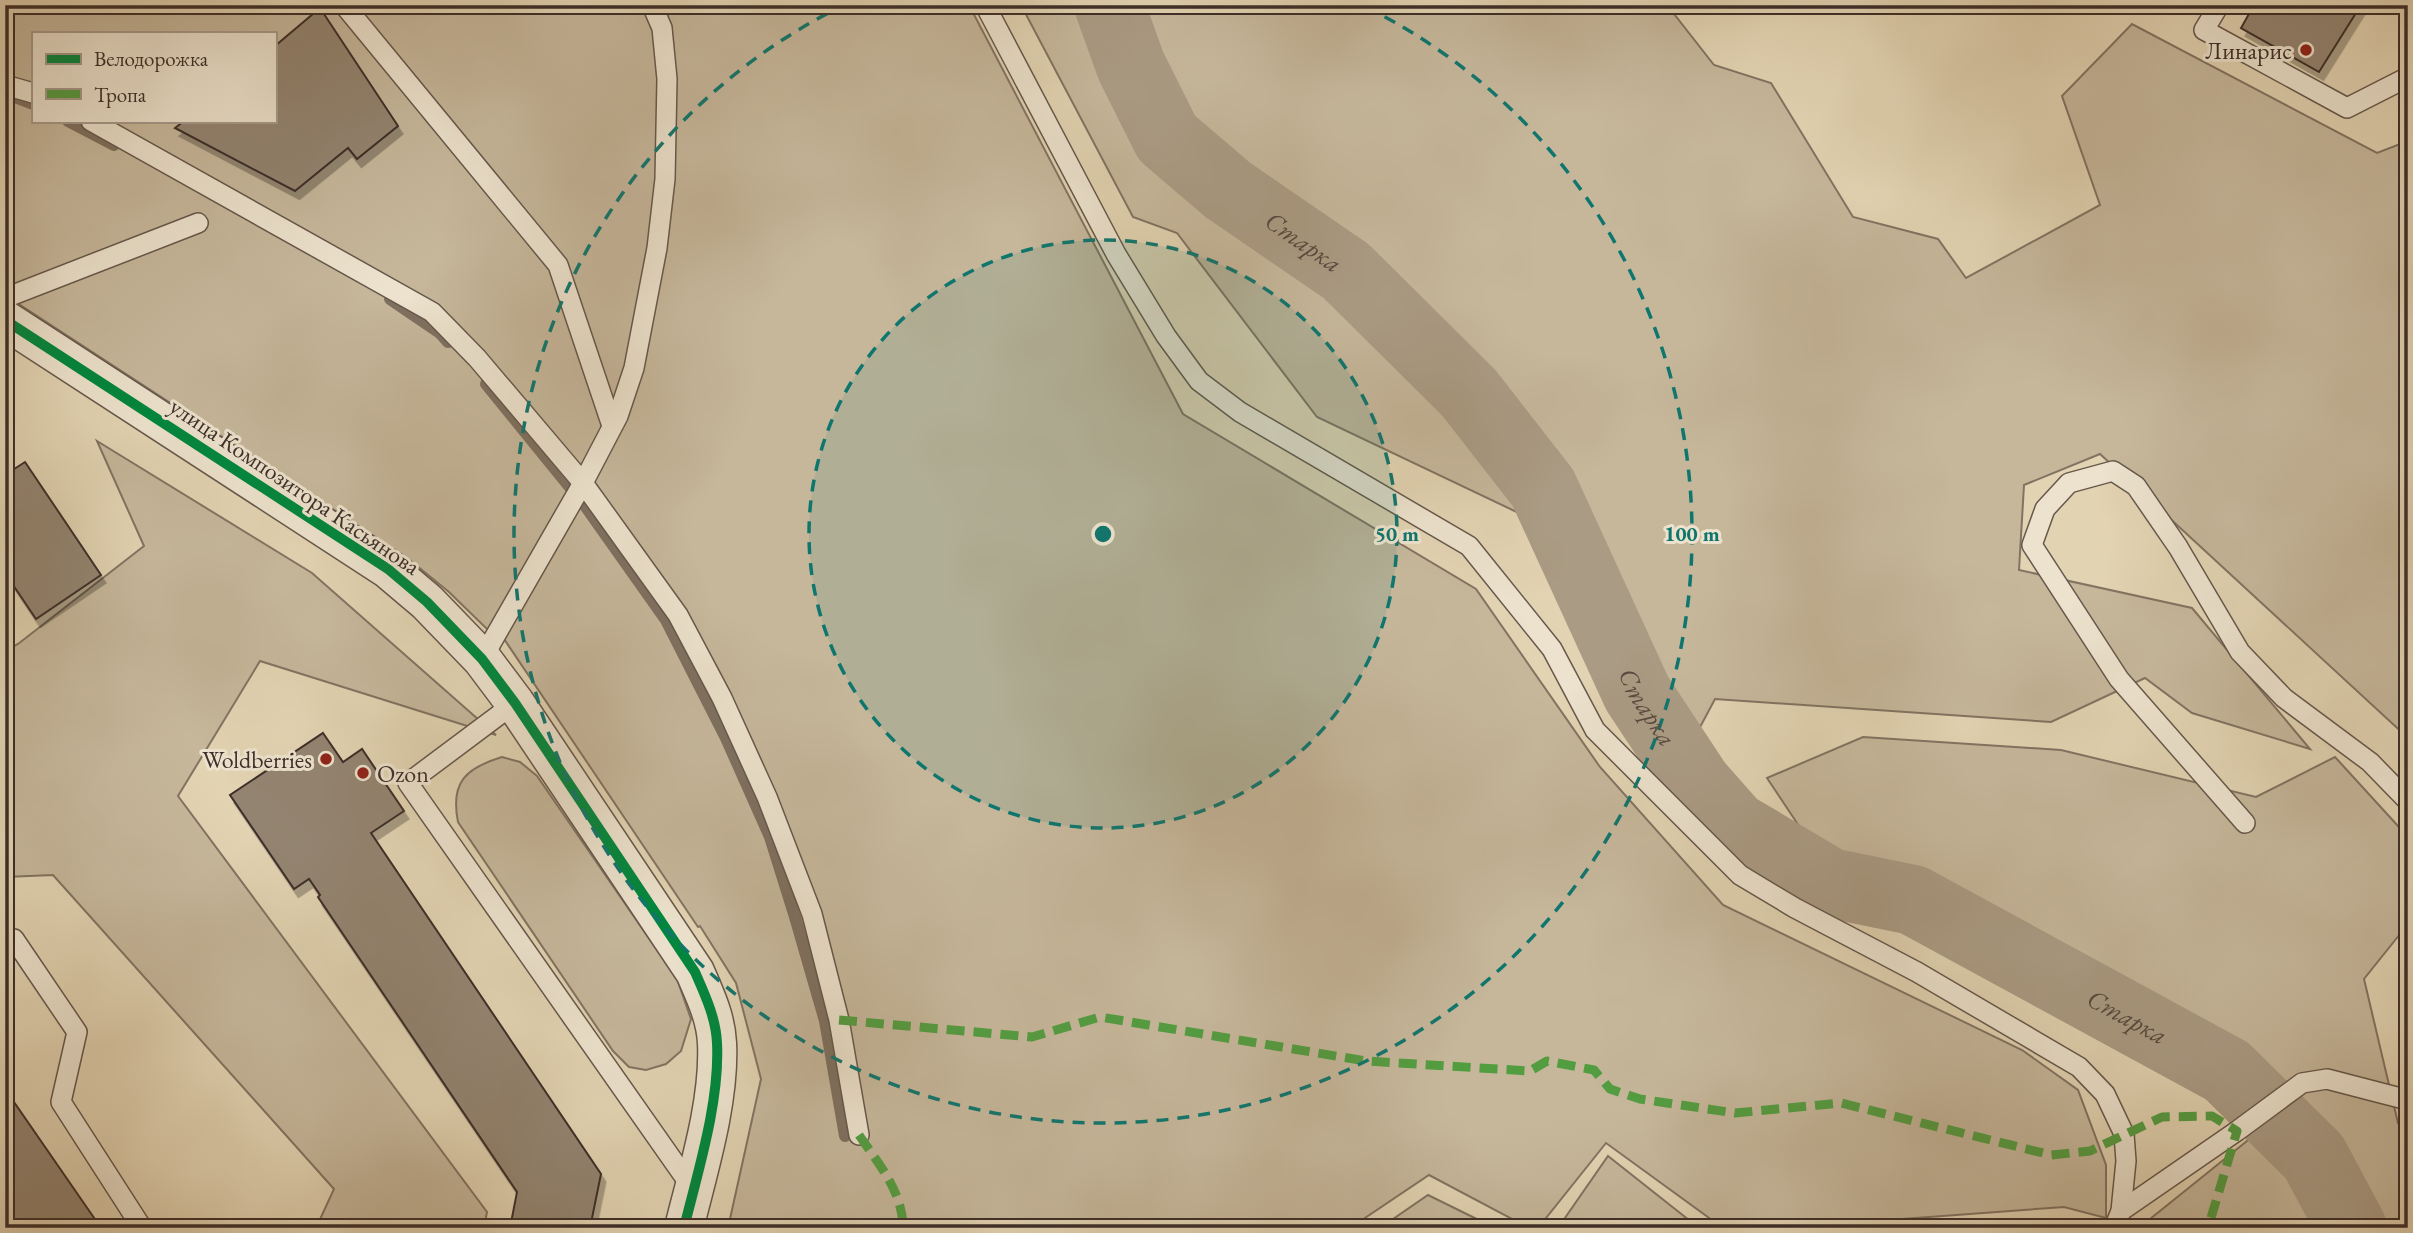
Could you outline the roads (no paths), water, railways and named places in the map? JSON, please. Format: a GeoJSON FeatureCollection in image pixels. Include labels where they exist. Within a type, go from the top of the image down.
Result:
{"type":"FeatureCollection","features":[{"type":"Feature","properties":{"kind":"street","name":"улица Композитора Касьянова"},"geometry":{"type":"LineString","coordinates":[[5,320],[388,569],[427,602],[482,659],[515,703],[695,972],[710,1006],[717,1042],[716,1089],[684,1228]]}},
{"type":"Feature","properties":{"kind":"lane"},"geometry":{"type":"LineString","coordinates":[[344,5],[558,265],[612,426]]}},
{"type":"Feature","properties":{"kind":"lane"},"geometry":{"type":"LineString","coordinates":[[482,659],[583,483],[612,426],[634,368],[657,248],[665,179],[667,79],[662,28],[652,5]]}},
{"type":"Feature","properties":{"kind":"lane"},"geometry":{"type":"LineString","coordinates":[[985,5],[1116,254],[1166,336],[1199,381],[1240,412],[1469,546],[1552,649],[1595,730],[1740,875],[1795,908],[1917,972],[2079,1067],[2105,1094],[2124,1134],[2126,1161],[2118,1219]]}},
{"type":"Feature","properties":{"kind":"lane"},"geometry":{"type":"LineString","coordinates":[[2219,5],[2204,30],[2347,108],[2408,76]]}},
{"type":"Feature","properties":{"kind":"lane"},"geometry":{"type":"LineString","coordinates":[[5,85],[32,93]]}},
{"type":"Feature","properties":{"kind":"lane"},"geometry":{"type":"LineString","coordinates":[[94,122],[432,312],[477,358],[583,483],[678,615],[722,698],[767,797],[812,914],[839,1020],[859,1135]]}},
{"type":"Feature","properties":{"kind":"lane"},"geometry":{"type":"LineString","coordinates":[[5,298],[198,223]]}},
{"type":"Feature","properties":{"kind":"lane"},"geometry":{"type":"LineString","coordinates":[[2245,823],[2119,679],[2032,545],[2046,509],[2069,483],[2113,471],[2136,486],[2178,547],[2240,652],[2284,698],[2370,762],[2408,801]]}},
{"type":"Feature","properties":{"kind":"lane"},"geometry":{"type":"LineString","coordinates":[[515,703],[408,783],[693,1189]]}},
{"type":"Feature","properties":{"kind":"lane"},"geometry":{"type":"LineString","coordinates":[[14,939],[77,1032],[61,1102],[142,1228]]}},
{"type":"Feature","properties":{"kind":"lane"},"geometry":{"type":"LineString","coordinates":[[2118,1219],[2302,1083],[2327,1079],[2408,1100]]}},
{"type":"Feature","properties":{"kind":"waterway","name":"Старка"},"geometry":{"type":"LineString","coordinates":[[1109,5],[1131,66],[1167,138],[1228,190],[1346,271],[1469,393],[1543,488],[1637,693],[1697,784],[1734,826],[1830,883],[1913,900],[2227,1071],[2314,1157],[2352,1228]]}},
{"type":"Feature","properties":{"kind":"waterway"},"geometry":{"type":"LineString","coordinates":[[12,96],[32,104]]}},
{"type":"Feature","properties":{"kind":"waterway"},"geometry":{"type":"LineString","coordinates":[[70,122],[114,145]]}},
{"type":"Feature","properties":{"kind":"waterway"},"geometry":{"type":"LineString","coordinates":[[390,299],[440,333],[448,342]]}},
{"type":"Feature","properties":{"kind":"waterway"},"geometry":{"type":"LineString","coordinates":[[486,384],[586,507],[666,620],[726,738],[770,837],[795,917],[825,1021],[845,1136]]}},
{"type":"Feature","properties":{"kind":"place","name":"Линарис"},"geometry":{"type":"Point","coordinates":[2306,50]}},
{"type":"Feature","properties":{"kind":"place","name":"Woldberries"},"geometry":{"type":"Point","coordinates":[326,759]}},
{"type":"Feature","properties":{"kind":"place","name":"Ozon"},"geometry":{"type":"Point","coordinates":[363,773]}}]}
